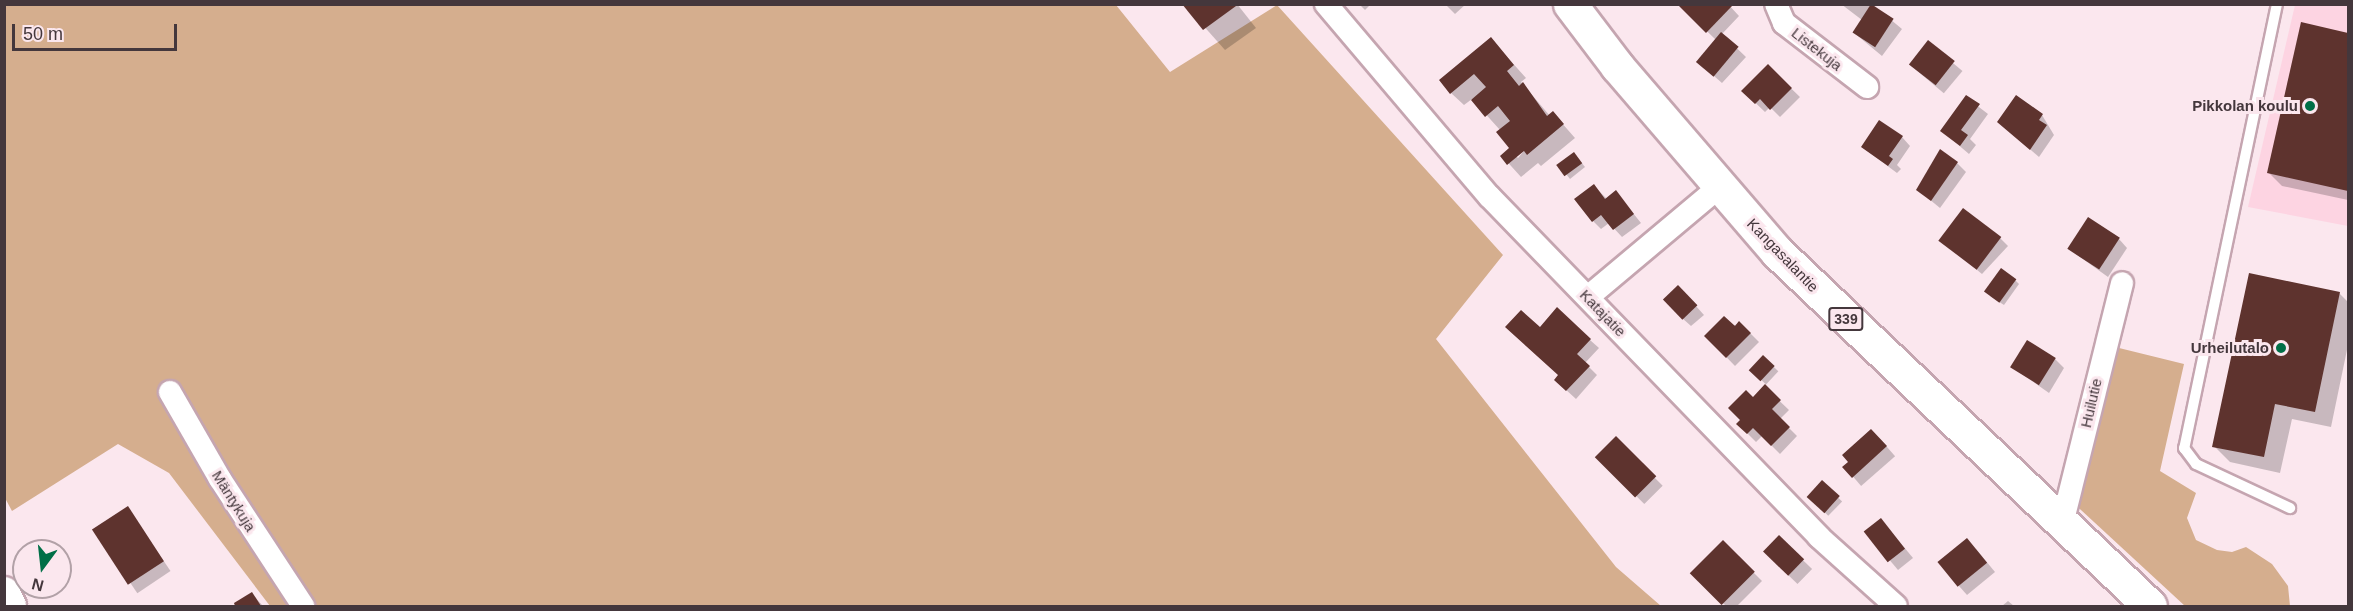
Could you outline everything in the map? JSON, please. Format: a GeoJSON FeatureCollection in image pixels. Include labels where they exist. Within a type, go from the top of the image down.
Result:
{"type":"FeatureCollection","features":[{"type":"Feature","properties":{"kind":"main road","name":"Kangasalantie"},"geometry":{"type":"LineString","coordinates":[[1570,4],[1719,187],[1786,260],[2150,606]]}},
{"type":"Feature","properties":{"kind":"main road"},"geometry":{"type":"LineString","coordinates":[[4,593],[10,606]]}},
{"type":"Feature","properties":{"kind":"street","name":"Katajatie"},"geometry":{"type":"LineString","coordinates":[[1326,4],[1489,196],[1819,537],[1896,606]]}},
{"type":"Feature","properties":{"kind":"street","name":"Listekuja"},"geometry":{"type":"LineString","coordinates":[[1776,4],[1784,23],[1867,87]]}},
{"type":"Feature","properties":{"kind":"street"},"geometry":{"type":"LineString","coordinates":[[1588,297],[1719,187]]}},
{"type":"Feature","properties":{"kind":"street","name":"Huilutie"},"geometry":{"type":"LineString","coordinates":[[2062,524],[2122,282]]}},
{"type":"Feature","properties":{"kind":"street","name":"Mäntykuja"},"geometry":{"type":"LineString","coordinates":[[170,392],[303,606]]}},
{"type":"Feature","properties":{"kind":"lane"},"geometry":{"type":"LineString","coordinates":[[2277,4],[2184,448],[2196,464],[2290,508]]}},
{"type":"Feature","properties":{"kind":"shaded area"},"geometry":{"type":"Polygon","coordinates":[[[4,5],[1116,5],[1170,72],[1277,5],[1503,255],[1436,339],[1616,567],[1661,606],[270,606],[169,473],[118,444],[12,511],[5,498],[4,5]]]}},
{"type":"Feature","properties":{"kind":"shaded area","name":"Pikkolan koulu"},"geometry":{"type":"Polygon","coordinates":[[[2295,5],[2348,5],[2348,226],[2248,207],[2295,5]]]}},
{"type":"Feature","properties":{"kind":"shaded area"},"geometry":{"type":"Polygon","coordinates":[[[2115,347],[2184,364],[2160,471],[2196,493],[2187,518],[2196,540],[2217,550],[2232,552],[2246,547],[2272,564],[2288,586],[2290,606],[2185,606],[2068,498],[2115,347]]]}},
{"type":"Feature","properties":{"kind":"building"},"geometry":{"type":"Polygon","coordinates":[[[1182,4],[1235,4],[1236,6],[1203,30],[1182,4]]]}},
{"type":"Feature","properties":{"kind":"building"},"geometry":{"type":"Polygon","coordinates":[[[1677,4],[1730,4],[1732,6],[1706,33],[1677,4]]]}},
{"type":"Feature","properties":{"kind":"building"},"geometry":{"type":"Polygon","coordinates":[[[1871,4],[1894,19],[1875,47],[1852,33],[1871,4]]]}},
{"type":"Feature","properties":{"kind":"building","name":"Pikkolan koulu"},"geometry":{"type":"Polygon","coordinates":[[[2301,22],[2348,33],[2348,191],[2267,173],[2301,22]]]}},
{"type":"Feature","properties":{"kind":"building"},"geometry":{"type":"Polygon","coordinates":[[[1721,32],[1739,47],[1714,77],[1696,62],[1721,32]]]}},
{"type":"Feature","properties":{"kind":"building"},"geometry":{"type":"Polygon","coordinates":[[[1491,37],[1514,65],[1507,71],[1519,86],[1523,82],[1547,116],[1553,111],[1564,124],[1527,155],[1524,151],[1507,165],[1500,156],[1509,148],[1496,132],[1510,121],[1498,106],[1485,117],[1471,100],[1486,87],[1474,74],[1450,94],[1439,80],[1491,37]]]}},
{"type":"Feature","properties":{"kind":"building"},"geometry":{"type":"Polygon","coordinates":[[[1928,40],[1955,61],[1936,85],[1909,64],[1928,40]]]}},
{"type":"Feature","properties":{"kind":"building"},"geometry":{"type":"Polygon","coordinates":[[[1768,64],[1792,88],[1770,110],[1760,99],[1755,104],[1741,91],[1768,64]]]}},
{"type":"Feature","properties":{"kind":"building"},"geometry":{"type":"Polygon","coordinates":[[[1966,95],[1980,104],[1961,130],[1968,135],[1960,146],[1940,131],[1966,95]]]}},
{"type":"Feature","properties":{"kind":"building"},"geometry":{"type":"Polygon","coordinates":[[[2016,95],[2043,114],[2039,120],[2047,125],[2030,150],[1997,122],[2016,95]]]}},
{"type":"Feature","properties":{"kind":"building"},"geometry":{"type":"Polygon","coordinates":[[[1879,120],[1903,136],[1889,156],[1893,159],[1888,166],[1861,147],[1879,120]]]}},
{"type":"Feature","properties":{"kind":"building"},"geometry":{"type":"Polygon","coordinates":[[[1940,149],[1958,162],[1931,201],[1916,190],[1940,149]]]}},
{"type":"Feature","properties":{"kind":"building"},"geometry":{"type":"Polygon","coordinates":[[[1574,152],[1582,163],[1564,176],[1556,165],[1574,152]]]}},
{"type":"Feature","properties":{"kind":"building"},"geometry":{"type":"Polygon","coordinates":[[[1594,184],[1605,199],[1616,190],[1634,214],[1613,230],[1601,215],[1592,222],[1574,199],[1594,184]]]}},
{"type":"Feature","properties":{"kind":"building"},"geometry":{"type":"Polygon","coordinates":[[[1963,208],[2001,237],[1977,270],[1938,241],[1963,208]]]}},
{"type":"Feature","properties":{"kind":"building"},"geometry":{"type":"Polygon","coordinates":[[[2088,217],[2120,238],[2099,270],[2067,249],[2088,217]]]}},
{"type":"Feature","properties":{"kind":"building"},"geometry":{"type":"Polygon","coordinates":[[[2001,268],[2016,279],[1999,303],[1984,291],[2001,268]]]}},
{"type":"Feature","properties":{"kind":"building","name":"Urheilutalo"},"geometry":{"type":"Polygon","coordinates":[[[2249,273],[2340,292],[2315,412],[2275,404],[2264,457],[2212,447],[2249,273]]]}},
{"type":"Feature","properties":{"kind":"building"},"geometry":{"type":"Polygon","coordinates":[[[1678,285],[1697,305],[1682,320],[1663,300],[1678,285]]]}},
{"type":"Feature","properties":{"kind":"building"},"geometry":{"type":"Polygon","coordinates":[[[1557,307],[1591,339],[1577,354],[1590,366],[1566,391],[1554,380],[1558,375],[1505,327],[1521,310],[1540,327],[1557,307]]]}},
{"type":"Feature","properties":{"kind":"building"},"geometry":{"type":"Polygon","coordinates":[[[1724,316],[1735,326],[1739,321],[1751,333],[1726,358],[1704,336],[1724,316]]]}},
{"type":"Feature","properties":{"kind":"building"},"geometry":{"type":"Polygon","coordinates":[[[2027,340],[2056,358],[2039,385],[2010,367],[2027,340]]]}},
{"type":"Feature","properties":{"kind":"building"},"geometry":{"type":"Polygon","coordinates":[[[1763,355],[1775,366],[1760,381],[1749,370],[1763,355]]]}},
{"type":"Feature","properties":{"kind":"building"},"geometry":{"type":"Polygon","coordinates":[[[1765,384],[1781,400],[1772,409],[1790,427],[1771,446],[1753,428],[1747,434],[1736,424],[1740,420],[1728,408],[1746,390],[1753,397],[1765,384]]]}},
{"type":"Feature","properties":{"kind":"building"},"geometry":{"type":"Polygon","coordinates":[[[1871,429],[1887,446],[1852,478],[1842,467],[1848,462],[1842,455],[1871,429]]]}},
{"type":"Feature","properties":{"kind":"building"},"geometry":{"type":"Polygon","coordinates":[[[1616,436],[1656,476],[1635,498],[1595,457],[1616,436]]]}},
{"type":"Feature","properties":{"kind":"building"},"geometry":{"type":"Polygon","coordinates":[[[1822,480],[1840,496],[1824,513],[1807,497],[1822,480]]]}},
{"type":"Feature","properties":{"kind":"building"},"geometry":{"type":"Polygon","coordinates":[[[128,506],[164,561],[128,585],[92,529],[128,506]]]}},
{"type":"Feature","properties":{"kind":"building"},"geometry":{"type":"Polygon","coordinates":[[[1881,518],[1905,549],[1888,562],[1864,532],[1881,518]]]}},
{"type":"Feature","properties":{"kind":"building"},"geometry":{"type":"Polygon","coordinates":[[[1779,535],[1804,559],[1788,576],[1763,552],[1779,535]]]}},
{"type":"Feature","properties":{"kind":"building"},"geometry":{"type":"Polygon","coordinates":[[[1967,538],[1987,563],[1958,587],[1937,562],[1967,538]]]}},
{"type":"Feature","properties":{"kind":"building"},"geometry":{"type":"Polygon","coordinates":[[[1723,540],[1755,572],[1722,605],[1690,573],[1723,540]]]}},
{"type":"Feature","properties":{"kind":"building"},"geometry":{"type":"Polygon","coordinates":[[[252,592],[261,606],[235,606],[234,603],[252,592]]]}},
{"type":"Feature","properties":{"kind":"place","name":"Pikkolan koulu"},"geometry":{"type":"Point","coordinates":[2310,106]}},
{"type":"Feature","properties":{"kind":"place","name":"Urheilutalo"},"geometry":{"type":"Point","coordinates":[2281,348]}}]}
